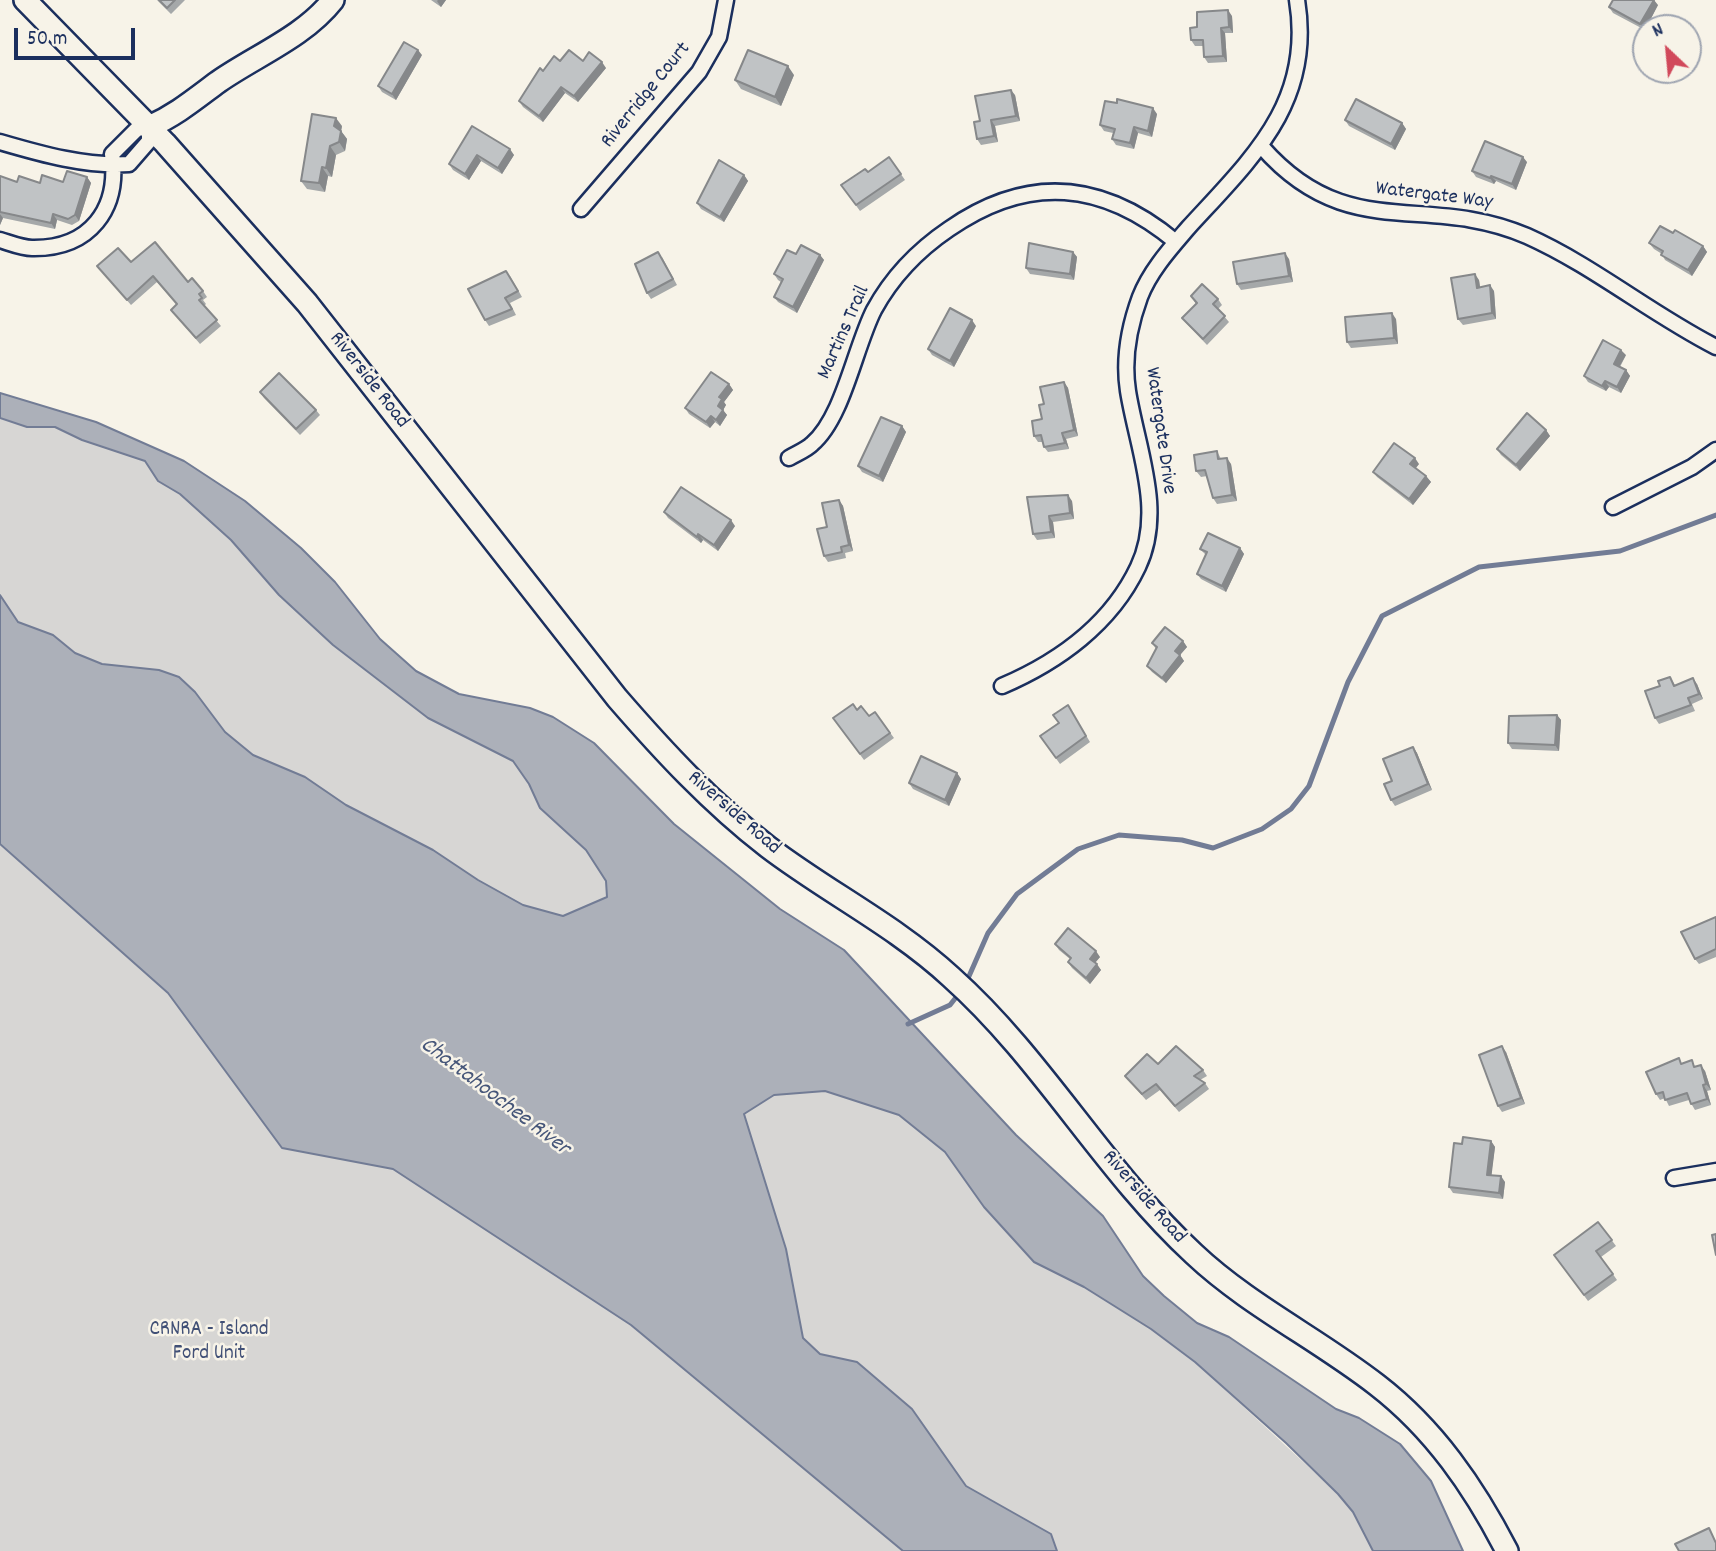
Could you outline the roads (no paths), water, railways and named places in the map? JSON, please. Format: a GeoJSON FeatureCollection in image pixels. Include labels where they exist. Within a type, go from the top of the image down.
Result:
{"type":"FeatureCollection","features":[{"type":"Feature","properties":{"kind":"street","name":"Riverside Road"},"geometry":{"type":"LineString","coordinates":[[25,0],[149,127],[307,303],[617,698],[662,750],[711,799],[766,846],[900,935],[952,977],[1008,1033],[1149,1209],[1195,1255],[1377,1385],[1417,1420],[1447,1454],[1482,1504],[1507,1551]]}},
{"type":"Feature","properties":{"kind":"street"},"geometry":{"type":"LineString","coordinates":[[0,240],[31,249],[64,242],[90,230],[108,207],[115,190],[112,154],[119,146],[137,129],[149,127],[186,108],[217,83],[298,32],[332,0]]}},
{"type":"Feature","properties":{"kind":"street","name":"Riverridge Court"},"geometry":{"type":"LineString","coordinates":[[581,209],[699,72],[719,37],[726,0]]}},
{"type":"Feature","properties":{"kind":"street","name":"Watergate Drive"},"geometry":{"type":"LineString","coordinates":[[1002,687],[1041,669],[1083,638],[1123,595],[1140,565],[1148,536],[1149,500],[1128,389],[1127,346],[1142,291],[1157,265],[1176,242],[1262,147],[1291,92],[1298,64],[1301,35],[1297,0]]}},
{"type":"Feature","properties":{"kind":"street"},"geometry":{"type":"LineString","coordinates":[[0,142],[76,160],[114,165]]}},
{"type":"Feature","properties":{"kind":"street","name":"Watergate Way"},"geometry":{"type":"LineString","coordinates":[[1262,147],[1299,182],[1339,204],[1375,212],[1472,220],[1526,236],[1716,347]]}},
{"type":"Feature","properties":{"kind":"street","name":"Martins Trail"},"geometry":{"type":"LineString","coordinates":[[789,458],[812,444],[829,425],[874,311],[893,280],[926,245],[971,214],[1023,194],[1077,192],[1130,209],[1176,242]]}},
{"type":"Feature","properties":{"kind":"street"},"geometry":{"type":"LineString","coordinates":[[1613,507],[1692,467],[1716,450]]}},
{"type":"Feature","properties":{"kind":"street"},"geometry":{"type":"LineString","coordinates":[[1674,1178],[1716,1171]]}},
{"type":"Feature","properties":{"kind":"water","name":"Chattahoochee River"},"geometry":{"type":"Polygon","coordinates":[[[0,393],[96,422],[184,461],[245,501],[301,548],[335,582],[380,639],[416,671],[459,694],[530,708],[553,717],[594,743],[674,824],[780,909],[844,950],[1016,1135],[1103,1216],[1143,1276],[1164,1296],[1197,1323],[1229,1337],[1336,1409],[1359,1418],[1400,1444],[1431,1481],[1463,1551],[1373,1551],[1353,1512],[1286,1443],[1195,1362],[1151,1329],[1084,1287],[1034,1262],[984,1207],[945,1152],[899,1115],[825,1091],[774,1095],[744,1114],[786,1249],[803,1338],[820,1354],[857,1362],[912,1409],[966,1486],[1051,1534],[1057,1551],[903,1551],[631,1325],[393,1169],[282,1148],[168,993],[0,844],[0,595],[18,622],[53,635],[75,653],[102,664],[159,670],[179,677],[195,692],[225,732],[253,755],[305,777],[346,805],[433,850],[478,880],[523,905],[563,916],[607,897],[606,881],[586,850],[540,808],[529,784],[513,761],[428,718],[333,645],[279,595],[231,540],[180,494],[158,481],[145,461],[82,440],[55,427],[27,427],[0,418],[0,393]]]}},
{"type":"Feature","properties":{"kind":"waterway"},"geometry":{"type":"LineString","coordinates":[[966,983],[988,933],[1017,894],[1078,849],[1119,835],[1182,840],[1213,848],[1262,829],[1291,809],[1309,786],[1348,682],[1382,616],[1479,567],[1620,551],[1716,515]]}},
{"type":"Feature","properties":{"kind":"waterway"},"geometry":{"type":"LineString","coordinates":[[908,1024],[950,1005],[961,991]]}},
{"type":"Feature","properties":{"kind":"park label","name":"CRNRA - Island Ford Unit"},"geometry":{"type":"Point","coordinates":[209,1343]}}]}
